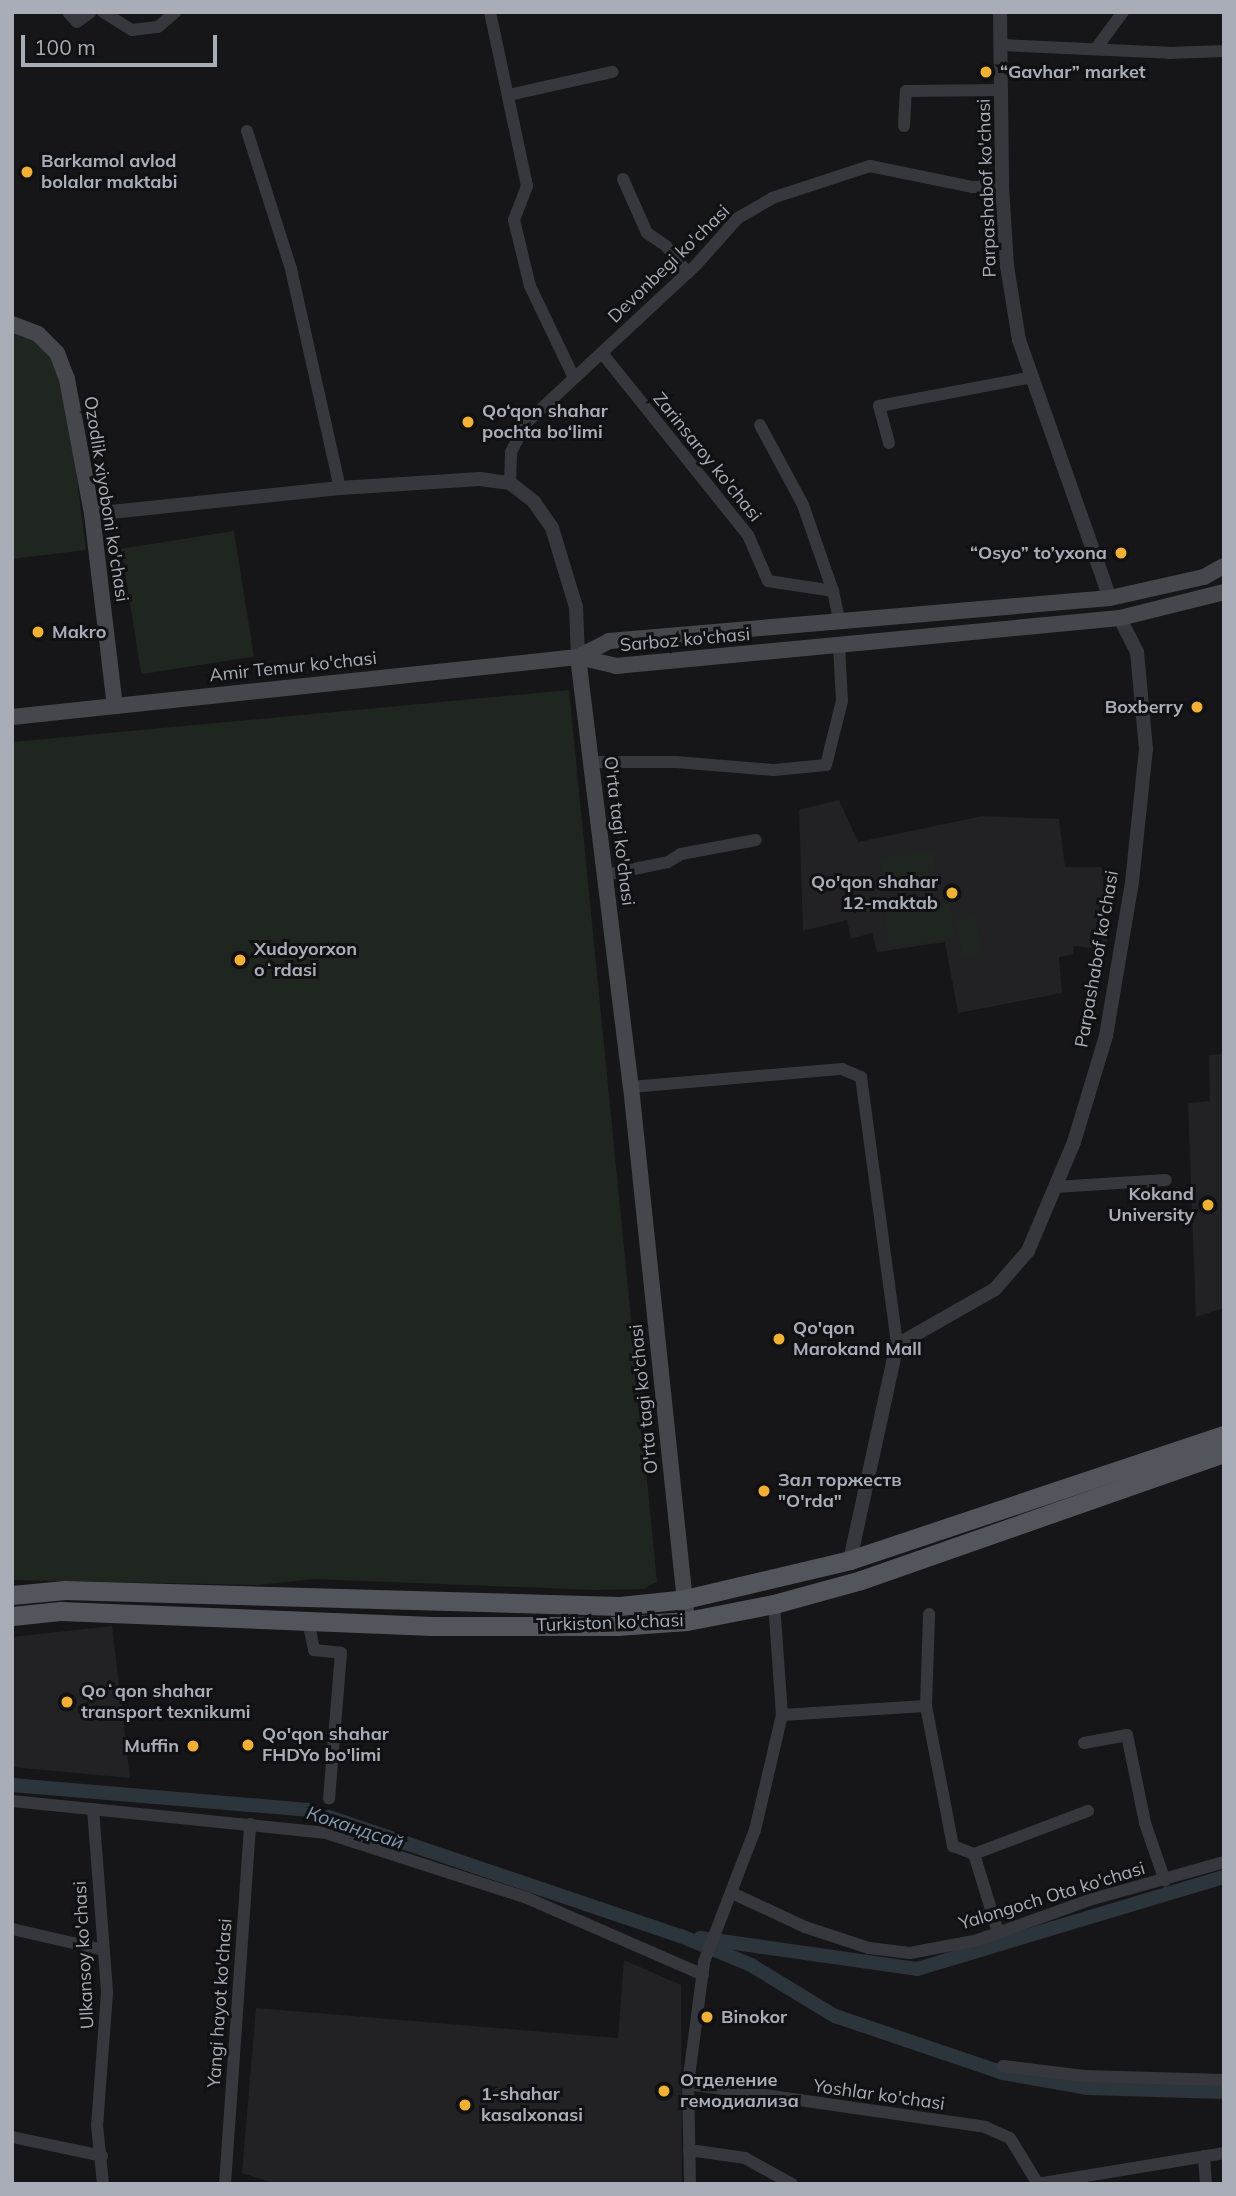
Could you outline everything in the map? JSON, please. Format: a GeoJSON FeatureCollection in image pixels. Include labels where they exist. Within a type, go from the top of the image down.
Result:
{"type":"FeatureCollection","features":[{"type":"Feature","properties":{"kind":"main road","name":"Ozodlik xiyoboni ko'chasi"},"geometry":{"type":"LineString","coordinates":[[12,324],[38,334],[57,353],[67,379],[92,514],[115,706]]}},
{"type":"Feature","properties":{"kind":"main road","name":"Sarboz ko'chasi"},"geometry":{"type":"LineString","coordinates":[[579,657],[609,641],[839,619],[1110,598],[1204,577],[1224,566]]}},
{"type":"Feature","properties":{"kind":"main road","name":"Sarboz ko'chasi"},"geometry":{"type":"LineString","coordinates":[[579,657],[616,666],[839,646],[1120,618],[1219,594]]}},
{"type":"Feature","properties":{"kind":"main road","name":"Amir Temur ko'chasi"},"geometry":{"type":"LineString","coordinates":[[12,717],[579,657]]}},
{"type":"Feature","properties":{"kind":"main road","name":"O'rta tagi ko'chasi"},"geometry":{"type":"LineString","coordinates":[[579,657],[631,1087],[687,1621]]}},
{"type":"Feature","properties":{"kind":"main road","name":"Turkiston ko'chasi"},"geometry":{"type":"LineString","coordinates":[[12,1595],[65,1590],[620,1606],[685,1599],[850,1560],[1224,1435]]}},
{"type":"Feature","properties":{"kind":"main road","name":"Turkiston ko'chasi"},"geometry":{"type":"LineString","coordinates":[[12,1616],[60,1611],[307,1621],[541,1626],[687,1621],[774,1604],[861,1580],[1224,1453]]}},
{"type":"Feature","properties":{"kind":"street"},"geometry":{"type":"LineString","coordinates":[[68,12],[77,22],[91,12]]}},
{"type":"Feature","properties":{"kind":"street"},"geometry":{"type":"LineString","coordinates":[[103,12],[132,30],[158,27],[175,12]]}},
{"type":"Feature","properties":{"kind":"street"},"geometry":{"type":"LineString","coordinates":[[490,12],[527,186],[514,220],[530,286],[575,379]]}},
{"type":"Feature","properties":{"kind":"street","name":"Parpashabof ko'chasi"},"geometry":{"type":"LineString","coordinates":[[1000,12],[1002,186],[1007,266],[1019,340],[1110,598]]}},
{"type":"Feature","properties":{"kind":"street"},"geometry":{"type":"LineString","coordinates":[[1097,47],[1123,12]]}},
{"type":"Feature","properties":{"kind":"street"},"geometry":{"type":"LineString","coordinates":[[1002,45],[1097,47],[1169,53],[1224,51]]}},
{"type":"Feature","properties":{"kind":"street"},"geometry":{"type":"LineString","coordinates":[[509,94],[612,72]]}},
{"type":"Feature","properties":{"kind":"street"},"geometry":{"type":"LineString","coordinates":[[904,126],[906,91],[1002,90]]}},
{"type":"Feature","properties":{"kind":"street"},"geometry":{"type":"LineString","coordinates":[[247,131],[291,269],[340,488]]}},
{"type":"Feature","properties":{"kind":"street","name":"Devonbegi ko'chasi"},"geometry":{"type":"LineString","coordinates":[[510,483],[510,452],[526,423],[688,272],[738,218],[772,198],[870,166],[972,187],[1002,186]]}},
{"type":"Feature","properties":{"kind":"street"},"geometry":{"type":"LineString","coordinates":[[623,179],[647,233],[666,246],[688,272]]}},
{"type":"Feature","properties":{"kind":"street","name":"Zarinsaroy ko'chasi"},"geometry":{"type":"LineString","coordinates":[[601,354],[748,535],[768,581],[833,591]]}},
{"type":"Feature","properties":{"kind":"street"},"geometry":{"type":"LineString","coordinates":[[889,443],[879,406],[1032,377]]}},
{"type":"Feature","properties":{"kind":"street"},"geometry":{"type":"LineString","coordinates":[[760,425],[803,505],[833,591],[839,619]]}},
{"type":"Feature","properties":{"kind":"street"},"geometry":{"type":"LineString","coordinates":[[92,514],[340,488],[480,479],[510,483]]}},
{"type":"Feature","properties":{"kind":"street","name":"O'rta tagi ko'chasi"},"geometry":{"type":"LineString","coordinates":[[510,483],[534,502],[552,528],[576,607],[579,657]]}},
{"type":"Feature","properties":{"kind":"street","name":"Parpashabof ko'chasi"},"geometry":{"type":"LineString","coordinates":[[897,1345],[995,1289],[1028,1251],[1055,1187],[1105,1036],[1132,882],[1146,749],[1137,652],[1120,618]]}},
{"type":"Feature","properties":{"kind":"street"},"geometry":{"type":"LineString","coordinates":[[591,762],[676,762],[774,770],[826,765],[842,701],[839,646]]}},
{"type":"Feature","properties":{"kind":"street"},"geometry":{"type":"LineString","coordinates":[[605,875],[668,862],[681,854],[756,840]]}},
{"type":"Feature","properties":{"kind":"street"},"geometry":{"type":"LineString","coordinates":[[631,1087],[842,1069],[861,1077],[897,1345],[850,1560]]}},
{"type":"Feature","properties":{"kind":"street"},"geometry":{"type":"LineString","coordinates":[[1055,1187],[1166,1180]]}},
{"type":"Feature","properties":{"kind":"street"},"geometry":{"type":"LineString","coordinates":[[690,2184],[688,2084],[703,1969],[716,1921],[732,1893],[755,1830],[782,1714],[774,1604]]}},
{"type":"Feature","properties":{"kind":"street"},"geometry":{"type":"LineString","coordinates":[[929,1614],[926,1706],[953,1846],[974,1854],[1088,1811]]}},
{"type":"Feature","properties":{"kind":"street"},"geometry":{"type":"LineString","coordinates":[[307,1621],[314,1650],[341,1653],[329,1798]]}},
{"type":"Feature","properties":{"kind":"street"},"geometry":{"type":"LineString","coordinates":[[782,1714],[926,1706]]}},
{"type":"Feature","properties":{"kind":"street"},"geometry":{"type":"LineString","coordinates":[[1084,1743],[1127,1735],[1145,1823],[1165,1881]]}},
{"type":"Feature","properties":{"kind":"street"},"geometry":{"type":"LineString","coordinates":[[12,1801],[326,1833],[527,1898],[703,1969]]}},
{"type":"Feature","properties":{"kind":"street","name":"Ulkansoy ko'chasi"},"geometry":{"type":"LineString","coordinates":[[93,1808],[104,1950],[105,2053],[97,2125],[103,2184]]}},
{"type":"Feature","properties":{"kind":"street","name":"Yangi hayot ko'chasi"},"geometry":{"type":"LineString","coordinates":[[225,2184],[250,1825]]}},
{"type":"Feature","properties":{"kind":"street"},"geometry":{"type":"LineString","coordinates":[[974,1854],[998,1932]]}},
{"type":"Feature","properties":{"kind":"street","name":"Yalongoch Ota ko'chasi"},"geometry":{"type":"LineString","coordinates":[[732,1893],[805,1927],[869,1948],[910,1953],[998,1932],[1089,1900],[1165,1881],[1224,1862]]}},
{"type":"Feature","properties":{"kind":"street"},"geometry":{"type":"LineString","coordinates":[[12,1929],[104,1950]]}},
{"type":"Feature","properties":{"kind":"street"},"geometry":{"type":"LineString","coordinates":[[1003,2066],[1084,2076],[1224,2080]]}},
{"type":"Feature","properties":{"kind":"street","name":"Yoshlar ko'chasi"},"geometry":{"type":"LineString","coordinates":[[688,2084],[985,2127],[1010,2138],[1038,2184]]}},
{"type":"Feature","properties":{"kind":"street"},"geometry":{"type":"LineString","coordinates":[[12,2137],[102,2156]]}},
{"type":"Feature","properties":{"kind":"street"},"geometry":{"type":"LineString","coordinates":[[689,2150],[745,2158],[792,2184]]}},
{"type":"Feature","properties":{"kind":"street"},"geometry":{"type":"LineString","coordinates":[[1038,2184],[1224,2153]]}},
{"type":"Feature","properties":{"kind":"street"},"geometry":{"type":"LineString","coordinates":[[1204,2156],[1206,2184]]}},
{"type":"Feature","properties":{"kind":"shaded area"},"geometry":{"type":"Polygon","coordinates":[[[12,329],[42,343],[65,384],[86,550],[12,559],[12,329]]]}},
{"type":"Feature","properties":{"kind":"shaded area"},"geometry":{"type":"Polygon","coordinates":[[[234,531],[254,656],[141,674],[121,549],[234,531]]]}},
{"type":"Feature","properties":{"kind":"shaded area"},"geometry":{"type":"Polygon","coordinates":[[[569,690],[657,1582],[643,1589],[595,1590],[314,1579],[258,1585],[12,1580],[12,742],[569,690]]]}},
{"type":"Feature","properties":{"kind":"shaded area","name":"Qo'qon shahar 12-maktab"},"geometry":{"type":"Polygon","coordinates":[[[839,800],[858,842],[983,816],[1059,819],[1065,867],[1102,867],[1108,950],[1074,946],[1073,954],[1059,957],[1062,993],[958,1013],[945,942],[877,952],[872,933],[851,939],[847,920],[803,931],[799,810],[839,800]]]}},
{"type":"Feature","properties":{"kind":"shaded area"},"geometry":{"type":"Polygon","coordinates":[[[933,851],[937,880],[884,887],[880,859],[933,851]]]}},
{"type":"Feature","properties":{"kind":"shaded area"},"geometry":{"type":"Polygon","coordinates":[[[950,904],[955,939],[890,948],[885,913],[950,904]]]}},
{"type":"Feature","properties":{"kind":"shaded area"},"geometry":{"type":"Polygon","coordinates":[[[976,917],[981,954],[962,956],[957,920],[976,917]]]}},
{"type":"Feature","properties":{"kind":"shaded area","name":"Kokand University"},"geometry":{"type":"Polygon","coordinates":[[[1224,1054],[1224,1308],[1196,1317],[1188,1103],[1210,1101],[1209,1055],[1224,1054]]]}},
{"type":"Feature","properties":{"kind":"shaded area","name":"Qoʻqon shahar transport texnikumi"},"geometry":{"type":"Polygon","coordinates":[[[112,1626],[130,1778],[12,1767],[12,1637],[112,1626]]]}},
{"type":"Feature","properties":{"kind":"shaded area","name":"1-shahar kasalxonasi"},"geometry":{"type":"Polygon","coordinates":[[[624,1960],[681,1985],[682,2184],[277,2184],[242,2173],[256,2008],[618,2038],[624,1960]]]}},
{"type":"Feature","properties":{"kind":"waterway","name":"Кокандсай"},"geometry":{"type":"LineString","coordinates":[[12,1785],[308,1810],[681,1936],[751,1965],[835,2016],[1003,2073],[1087,2088],[1224,2092]]}},
{"type":"Feature","properties":{"kind":"waterway"},"geometry":{"type":"LineString","coordinates":[[700,1938],[917,1969],[1224,1877]]}},
{"type":"Feature","properties":{"kind":"place","name":"“Gavhar” market"},"geometry":{"type":"Point","coordinates":[986,72]}},
{"type":"Feature","properties":{"kind":"place","name":"Barkamol avlod bolalar maktabi"},"geometry":{"type":"Point","coordinates":[27,172]}},
{"type":"Feature","properties":{"kind":"place","name":"Qo‘qon shahar pochta bo‘limi"},"geometry":{"type":"Point","coordinates":[468,422]}},
{"type":"Feature","properties":{"kind":"place","name":"“Osyo” to’yxona"},"geometry":{"type":"Point","coordinates":[1121,553]}},
{"type":"Feature","properties":{"kind":"place","name":"Makro"},"geometry":{"type":"Point","coordinates":[38,632]}},
{"type":"Feature","properties":{"kind":"place","name":"Boxberry"},"geometry":{"type":"Point","coordinates":[1197,707]}},
{"type":"Feature","properties":{"kind":"place","name":"Qo'qon shahar 12-maktab"},"geometry":{"type":"Point","coordinates":[952,893]}},
{"type":"Feature","properties":{"kind":"place","name":"Xudoyorxon oʻrdasi"},"geometry":{"type":"Point","coordinates":[240,960]}},
{"type":"Feature","properties":{"kind":"place","name":"Kokand University"},"geometry":{"type":"Point","coordinates":[1208,1205]}},
{"type":"Feature","properties":{"kind":"place","name":"Qo'qon Marokand Mall"},"geometry":{"type":"Point","coordinates":[779,1339]}},
{"type":"Feature","properties":{"kind":"place","name":"Зал торжеств \"O'rda\""},"geometry":{"type":"Point","coordinates":[764,1491]}},
{"type":"Feature","properties":{"kind":"place","name":"Qoʻqon shahar transport texnikumi"},"geometry":{"type":"Point","coordinates":[67,1702]}},
{"type":"Feature","properties":{"kind":"place","name":"Qo'qon shahar FHDYo bo'limi"},"geometry":{"type":"Point","coordinates":[248,1745]}},
{"type":"Feature","properties":{"kind":"place","name":"Muffin"},"geometry":{"type":"Point","coordinates":[193,1746]}},
{"type":"Feature","properties":{"kind":"place","name":"Binokor"},"geometry":{"type":"Point","coordinates":[707,2017]}},
{"type":"Feature","properties":{"kind":"place","name":"Отделение гемодиализа"},"geometry":{"type":"Point","coordinates":[664,2091]}},
{"type":"Feature","properties":{"kind":"place","name":"1-shahar kasalxonasi"},"geometry":{"type":"Point","coordinates":[465,2105]}}]}
